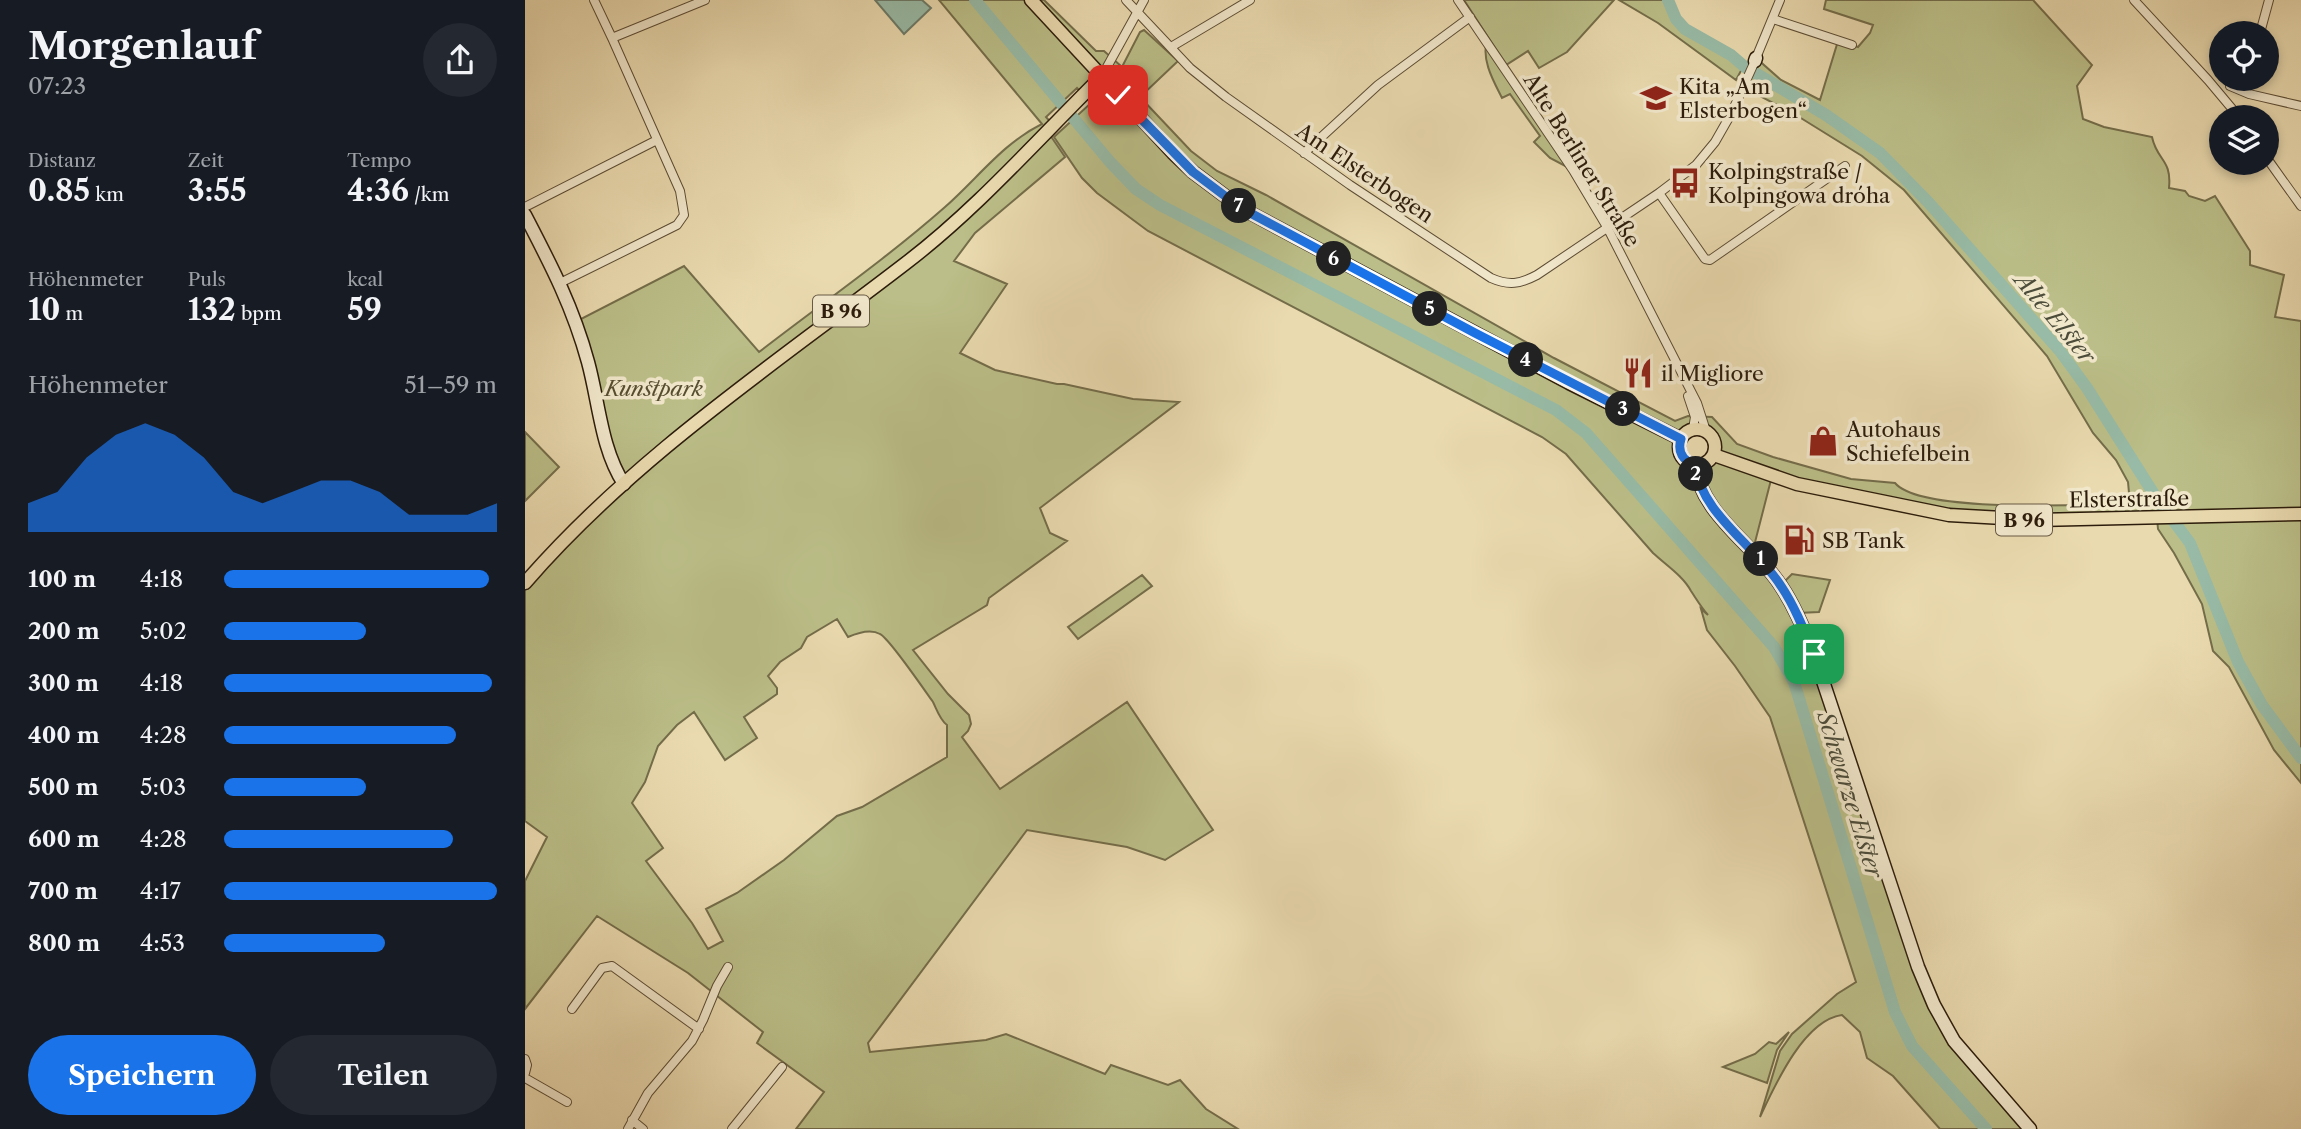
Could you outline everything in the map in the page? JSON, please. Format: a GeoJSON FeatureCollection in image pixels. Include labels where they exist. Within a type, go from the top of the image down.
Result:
{"type":"FeatureCollection","features":[{"type":"Feature","properties":{"kind":"main road"},"geometry":{"type":"LineString","coordinates":[[1031,0],[1193,172],[1241,208],[1510,352],[1681,439]]}},
{"type":"Feature","properties":{"kind":"main road","name":"B 96"},"geometry":{"type":"LineString","coordinates":[[525,583],[577,527],[724,400],[942,234],[1101,76]]}},
{"type":"Feature","properties":{"kind":"main road"},"geometry":{"type":"LineString","coordinates":[[525,215],[573,311],[589,363],[612,466],[624,484]]}},
{"type":"Feature","properties":{"kind":"main road"},"geometry":{"type":"LineString","coordinates":[[1700,430],[1714,439],[1714,454],[1706,463],[1695,465],[1685,460],[1679,446],[1684,434],[1700,430]]}},
{"type":"Feature","properties":{"kind":"main road","name":"Elsterstraße"},"geometry":{"type":"LineString","coordinates":[[1714,454],[1797,484],[1949,515],[2037,520],[2301,514]]}},
{"type":"Feature","properties":{"kind":"main road"},"geometry":{"type":"LineString","coordinates":[[1695,465],[1697,478],[1709,504],[1760,558],[1781,585],[1797,613],[1814,654],[1918,967],[1934,1005],[1961,1050],[2030,1129]]}},
{"type":"Feature","properties":{"kind":"street"},"geometry":{"type":"LineString","coordinates":[[560,283],[677,225],[684,215],[680,191],[594,0]]}},
{"type":"Feature","properties":{"kind":"street"},"geometry":{"type":"LineString","coordinates":[[612,38],[705,0]]}},
{"type":"Feature","properties":{"kind":"street","name":"Am Elsterbogen"},"geometry":{"type":"LineString","coordinates":[[1126,0],[1190,68],[1226,97],[1304,153],[1502,283],[1514,284],[1529,279],[1659,193],[1684,176],[1703,158],[1731,114],[1780,0]]}},
{"type":"Feature","properties":{"kind":"street"},"geometry":{"type":"LineString","coordinates":[[1101,76],[1144,0]]}},
{"type":"Feature","properties":{"kind":"street"},"geometry":{"type":"LineString","coordinates":[[1171,47],[1250,0]]}},
{"type":"Feature","properties":{"kind":"street","name":"Alte Berliner Straße"},"geometry":{"type":"LineString","coordinates":[[1458,0],[1573,170],[1607,227],[1701,413],[1700,430]]}},
{"type":"Feature","properties":{"kind":"street"},"geometry":{"type":"LineString","coordinates":[[2134,0],[2230,105]]}},
{"type":"Feature","properties":{"kind":"street"},"geometry":{"type":"LineString","coordinates":[[2263,21],[2269,0]]}},
{"type":"Feature","properties":{"kind":"street"},"geometry":{"type":"LineString","coordinates":[[1304,153],[1378,85],[1470,17]]}},
{"type":"Feature","properties":{"kind":"street"},"geometry":{"type":"LineString","coordinates":[[1773,19],[1852,45]]}},
{"type":"Feature","properties":{"kind":"street"},"geometry":{"type":"LineString","coordinates":[[2222,95],[2225,91]]}},
{"type":"Feature","properties":{"kind":"street"},"geometry":{"type":"LineString","coordinates":[[2245,91],[2301,106]]}},
{"type":"Feature","properties":{"kind":"street"},"geometry":{"type":"LineString","coordinates":[[525,206],[657,140]]}},
{"type":"Feature","properties":{"kind":"street"},"geometry":{"type":"LineString","coordinates":[[1659,193],[1705,259],[1710,260],[1845,166]]}},
{"type":"Feature","properties":{"kind":"street"},"geometry":{"type":"LineString","coordinates":[[2279,175],[2301,206]]}},
{"type":"Feature","properties":{"kind":"street"},"geometry":{"type":"LineString","coordinates":[[572,1009],[602,968],[612,966],[699,1029]]}},
{"type":"Feature","properties":{"kind":"street"},"geometry":{"type":"LineString","coordinates":[[643,1129],[630,1125],[648,1093],[682,1054],[699,1029],[728,967]]}},
{"type":"Feature","properties":{"kind":"street"},"geometry":{"type":"LineString","coordinates":[[525,1059],[525,1075],[566,1102]]}},
{"type":"Feature","properties":{"kind":"street"},"geometry":{"type":"LineString","coordinates":[[732,1129],[782,1067]]}},
{"type":"Feature","properties":{"kind":"green space","name":"Kunstpark"},"geometry":{"type":"Polygon","coordinates":[[[939,0],[1044,0],[1096,51],[1104,51],[1122,67],[1140,32],[1144,30],[1178,61],[1140,97],[1191,151],[1217,171],[1266,195],[1554,358],[1675,421],[1688,416],[1712,417],[1737,444],[1851,479],[1895,483],[1911,493],[1937,499],[2043,506],[2130,504],[2128,482],[2116,460],[2093,433],[2047,356],[1904,190],[1862,156],[1796,115],[1743,87],[1756,58],[1781,80],[1820,100],[1838,41],[1858,47],[1873,25],[1824,9],[1826,0],[2033,0],[2092,65],[2077,86],[2083,119],[2104,127],[2152,137],[2168,171],[2169,188],[2185,191],[2189,196],[2205,201],[2215,196],[2250,251],[2250,265],[2284,275],[2275,317],[2301,321],[2301,783],[2274,750],[2229,667],[2213,651],[2202,604],[2158,529],[2157,518],[1989,518],[1772,476],[1753,550],[1781,585],[1792,574],[1830,580],[1819,612],[1798,613],[1934,1005],[2030,1129],[1940,1129],[1893,1076],[1867,1058],[1860,1032],[1842,1015],[1828,1020],[1803,1041],[1792,1056],[1760,1117],[1780,1051],[1792,1034],[1837,994],[1856,982],[1770,717],[1707,630],[1701,609],[1708,615],[1684,580],[1653,553],[1566,454],[1542,437],[1148,231],[1097,193],[1082,178],[1054,137],[1091,103],[1077,88],[1046,117],[1053,125],[972,203],[624,483],[577,321],[684,266],[759,352],[900,245],[945,207],[1003,151],[1042,124],[939,0]],[[1695,428],[1680,441],[1679,448],[1687,461],[1702,464],[1711,459],[1716,444],[1707,430],[1695,428]]]}},
{"type":"Feature","properties":{"kind":"green space"},"geometry":{"type":"Polygon","coordinates":[[[1464,0],[1614,0],[1567,52],[1539,68],[1528,51],[1506,65],[1464,0]]]}},
{"type":"Feature","properties":{"kind":"green space"},"geometry":{"type":"Polygon","coordinates":[[[1619,0],[1668,0],[1680,23],[1743,67],[1736,80],[1658,23],[1619,0]]]}},
{"type":"Feature","properties":{"kind":"green space"},"geometry":{"type":"Polygon","coordinates":[[[1487,41],[1571,169],[1550,158],[1534,142],[1540,136],[1510,94],[1502,98],[1487,63],[1487,41]]]}},
{"type":"Feature","properties":{"kind":"green space"},"geometry":{"type":"Polygon","coordinates":[[[1048,132],[1065,157],[975,233],[954,261],[1007,284],[960,353],[995,370],[1057,384],[1133,399],[1179,402],[1040,508],[1050,533],[1067,541],[989,598],[987,605],[913,650],[948,694],[969,715],[971,724],[962,737],[1000,789],[1127,702],[1213,830],[1165,860],[1127,847],[1027,830],[868,1043],[870,1052],[986,1040],[1006,1034],[1105,1074],[1111,1065],[1168,1085],[1180,1080],[1206,1109],[1238,1129],[796,1129],[824,1092],[757,1043],[763,1032],[688,973],[597,916],[525,1009],[525,881],[547,837],[525,821],[525,585],[610,498],[868,292],[1048,132]],[[837,619],[807,637],[801,648],[780,662],[768,676],[777,688],[777,694],[744,717],[757,738],[725,760],[694,712],[677,725],[658,746],[645,782],[632,803],[663,848],[646,861],[708,949],[723,941],[706,909],[737,893],[784,860],[837,816],[862,807],[947,757],[947,725],[891,645],[880,634],[872,631],[848,637],[837,619]]]}},
{"type":"Feature","properties":{"kind":"green space"},"geometry":{"type":"Polygon","coordinates":[[[525,432],[559,467],[525,501],[525,432]]]}},
{"type":"Feature","properties":{"kind":"green space"},"geometry":{"type":"Polygon","coordinates":[[[1142,575],[1152,586],[1078,639],[1068,627],[1142,575]]]}},
{"type":"Feature","properties":{"kind":"green space"},"geometry":{"type":"Polygon","coordinates":[[[1789,1032],[1777,1050],[1767,1083],[1723,1067],[1755,1054],[1769,1042],[1776,1044],[1789,1032]]]}},
{"type":"Feature","properties":{"kind":"shaded area"},"geometry":{"type":"Polygon","coordinates":[[[875,0],[922,0],[931,8],[904,34],[875,0]]]}},
{"type":"Feature","properties":{"kind":"waterway","name":"Schwarze Elster"},"geometry":{"type":"LineString","coordinates":[[975,0],[1110,162],[1136,189],[1160,205],[1556,410],[1586,433],[1774,647],[1794,682],[1895,1012],[1912,1046],[1986,1129]]}},
{"type":"Feature","properties":{"kind":"waterway","name":"Alte Elster"},"geometry":{"type":"LineString","coordinates":[[1668,0],[1676,19],[1685,29],[1826,115],[1880,153],[1929,203],[2060,351],[2087,388],[2157,499],[2190,543],[2238,662],[2262,705],[2301,758]]}},
{"type":"Feature","properties":{"kind":"place","name":"Kita „Am Elsterbogen“"},"geometry":{"type":"Point","coordinates":[1656,98]}},
{"type":"Feature","properties":{"kind":"place","name":"Kolpingstraße / Kolpingowa dróha"},"geometry":{"type":"Point","coordinates":[1685,183]}},
{"type":"Feature","properties":{"kind":"place","name":"il Migliore"},"geometry":{"type":"Point","coordinates":[1638,373]}},
{"type":"Feature","properties":{"kind":"place","name":"Autohaus Schiefelbein"},"geometry":{"type":"Point","coordinates":[1823,441]}},
{"type":"Feature","properties":{"kind":"place","name":"SB Tank"},"geometry":{"type":"Point","coordinates":[1799,540]}},
{"type":"Feature","properties":{"kind":"route"},"geometry":{"type":"LineString","coordinates":[[1118,95],[1193,172],[1241,208],[1569,383],[1681,439],[1681,454],[1685,460],[1695,465],[1702,492],[1709,504],[1760,558],[1781,585],[1797,613],[1814,654]]}}]}
